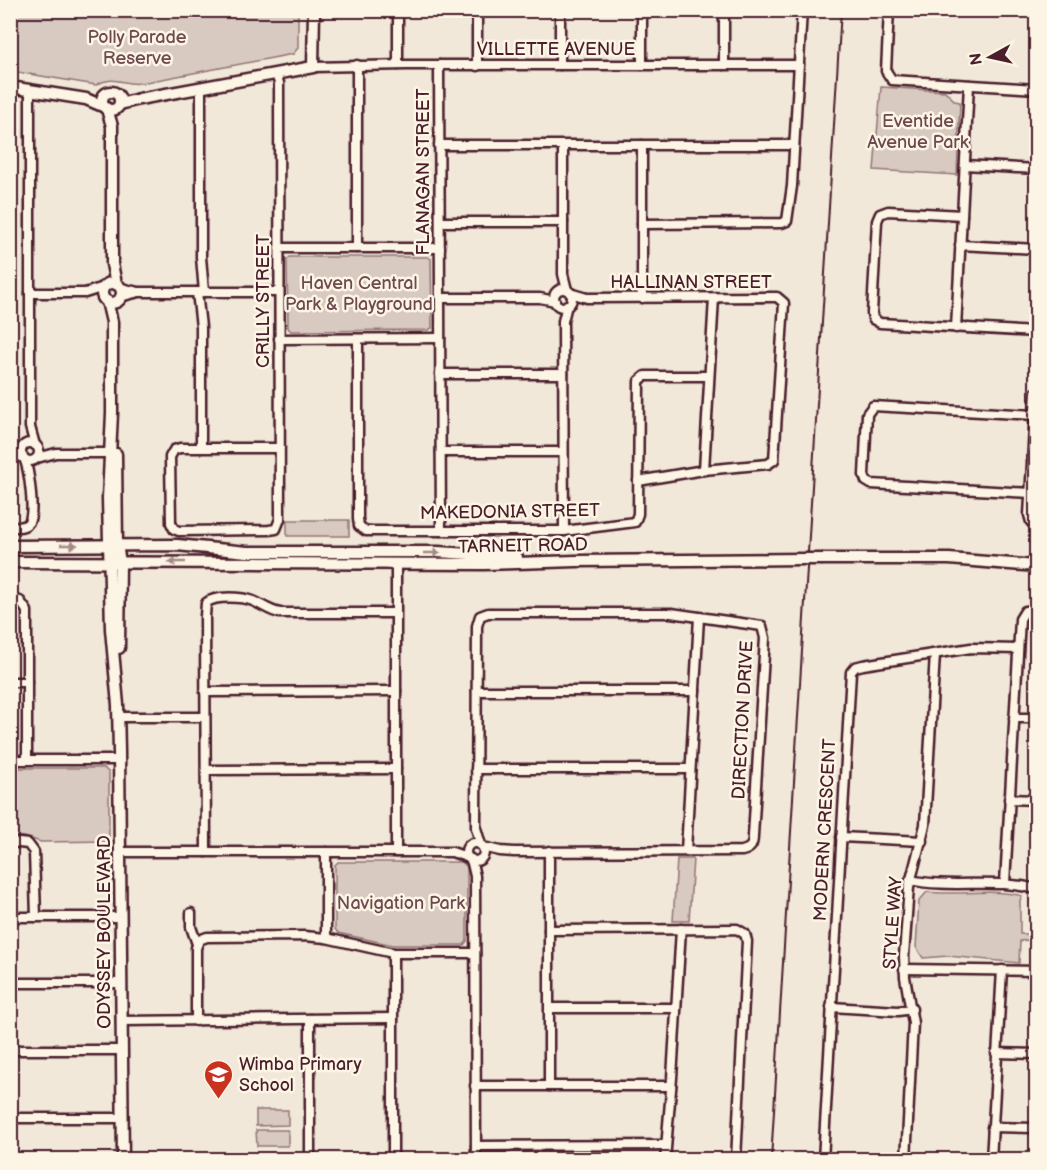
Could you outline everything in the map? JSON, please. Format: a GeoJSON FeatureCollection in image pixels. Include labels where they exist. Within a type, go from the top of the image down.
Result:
{"type":"FeatureCollection","features":[{"type":"Feature","properties":{"kind":"street"},"geometry":{"type":"LineString","coordinates":[[10,87],[113,105],[313,67],[314,10]]}},
{"type":"Feature","properties":{"kind":"street"},"geometry":{"type":"LineString","coordinates":[[398,10],[398,65]]}},
{"type":"Feature","properties":{"kind":"street"},"geometry":{"type":"LineString","coordinates":[[477,10],[477,66]]}},
{"type":"Feature","properties":{"kind":"street"},"geometry":{"type":"LineString","coordinates":[[560,10],[560,65]]}},
{"type":"Feature","properties":{"kind":"street"},"geometry":{"type":"LineString","coordinates":[[642,10],[642,65]]}},
{"type":"Feature","properties":{"kind":"street"},"geometry":{"type":"LineString","coordinates":[[724,10],[724,65]]}},
{"type":"Feature","properties":{"kind":"street"},"geometry":{"type":"LineString","coordinates":[[642,224],[785,223],[789,216],[802,10]]}},
{"type":"Feature","properties":{"kind":"street"},"geometry":{"type":"LineString","coordinates":[[889,10],[886,71],[889,78],[897,81],[1036,89]]}},
{"type":"Feature","properties":{"kind":"street"},"geometry":{"type":"LineString","coordinates":[[357,65],[357,248]]}},
{"type":"Feature","properties":{"kind":"street","name":"VILLETTE AVENUE"},"geometry":{"type":"LineString","coordinates":[[313,67],[357,65],[799,65]]}},
{"type":"Feature","properties":{"kind":"street","name":"FLANAGAN STREET"},"geometry":{"type":"LineString","coordinates":[[439,65],[441,531]]}},
{"type":"Feature","properties":{"kind":"street","name":"CRILLY STREET"},"geometry":{"type":"LineString","coordinates":[[201,448],[178,448],[171,453],[171,523],[174,529],[179,531],[258,531],[278,528],[280,519],[279,83],[276,74]]}},
{"type":"Feature","properties":{"kind":"street"},"geometry":{"type":"LineString","coordinates":[[956,328],[969,85]]}},
{"type":"Feature","properties":{"kind":"street"},"geometry":{"type":"LineString","coordinates":[[201,88],[201,448],[280,448]]}},
{"type":"Feature","properties":{"kind":"street"},"geometry":{"type":"LineString","coordinates":[[10,527],[22,527],[30,520],[30,478],[39,453],[30,427],[30,90]]}},
{"type":"Feature","properties":{"kind":"street","name":"ODYSSEY BOULEVARD"},"geometry":{"type":"LineString","coordinates":[[86,99],[104,95],[102,101],[113,105],[111,126],[112,413],[115,562],[111,629],[118,705],[123,1160]]}},
{"type":"Feature","properties":{"kind":"street"},"geometry":{"type":"LineString","coordinates":[[439,145],[794,145]]}},
{"type":"Feature","properties":{"kind":"street"},"geometry":{"type":"LineString","coordinates":[[642,145],[642,298]]}},
{"type":"Feature","properties":{"kind":"street"},"geometry":{"type":"LineString","coordinates":[[563,146],[564,531]]}},
{"type":"Feature","properties":{"kind":"street"},"geometry":{"type":"LineString","coordinates":[[965,165],[1036,169]]}},
{"type":"Feature","properties":{"kind":"street"},"geometry":{"type":"LineString","coordinates":[[962,215],[890,211],[880,214],[877,220],[873,319],[878,323],[1036,332]]}},
{"type":"Feature","properties":{"kind":"street"},"geometry":{"type":"LineString","coordinates":[[440,222],[563,222]]}},
{"type":"Feature","properties":{"kind":"street"},"geometry":{"type":"LineString","coordinates":[[960,245],[1036,249]]}},
{"type":"Feature","properties":{"kind":"street"},"geometry":{"type":"LineString","coordinates":[[279,248],[440,248]]}},
{"type":"Feature","properties":{"kind":"street"},"geometry":{"type":"LineString","coordinates":[[30,293],[279,292]]}},
{"type":"Feature","properties":{"kind":"street","name":"HALLINAN STREET"},"geometry":{"type":"LineString","coordinates":[[563,298],[777,297],[785,306],[774,460],[768,464],[704,470],[638,481]]}},
{"type":"Feature","properties":{"kind":"street"},"geometry":{"type":"LineString","coordinates":[[440,298],[563,298]]}},
{"type":"Feature","properties":{"kind":"street"},"geometry":{"type":"LineString","coordinates":[[704,470],[714,298]]}},
{"type":"Feature","properties":{"kind":"street"},"geometry":{"type":"LineString","coordinates":[[279,339],[440,338]]}},
{"type":"Feature","properties":{"kind":"street","name":"MAKEDONIA STREET"},"geometry":{"type":"LineString","coordinates":[[357,339],[360,526],[366,531],[564,531],[635,522],[638,514],[639,381],[645,376],[709,376]]}},
{"type":"Feature","properties":{"kind":"street"},"geometry":{"type":"LineString","coordinates":[[440,374],[563,374]]}},
{"type":"Feature","properties":{"kind":"street"},"geometry":{"type":"LineString","coordinates":[[1035,525],[1029,516],[1036,392]]}},
{"type":"Feature","properties":{"kind":"street"},"geometry":{"type":"LineString","coordinates":[[1030,493],[868,483],[864,475],[867,424],[868,411],[873,406],[1035,415]]}},
{"type":"Feature","properties":{"kind":"street"},"geometry":{"type":"LineString","coordinates":[[30,427],[22,453],[30,478]]}},
{"type":"Feature","properties":{"kind":"street"},"geometry":{"type":"LineString","coordinates":[[10,453],[29,444],[56,453],[113,453]]}},
{"type":"Feature","properties":{"kind":"street"},"geometry":{"type":"LineString","coordinates":[[441,452],[563,452]]}},
{"type":"Feature","properties":{"kind":"street"},"geometry":{"type":"LineString","coordinates":[[10,453],[29,461],[56,453]]}},
{"type":"Feature","properties":{"kind":"street"},"geometry":{"type":"LineString","coordinates":[[10,546],[177,545],[247,552],[409,553],[566,561]]}},
{"type":"Feature","properties":{"kind":"street"},"geometry":{"type":"LineString","coordinates":[[311,553],[390,556],[396,563],[396,852]]}},
{"type":"Feature","properties":{"kind":"street"},"geometry":{"type":"LineString","coordinates":[[396,563],[398,558],[409,553]]}},
{"type":"Feature","properties":{"kind":"street","name":"TARNEIT ROAD"},"geometry":{"type":"LineString","coordinates":[[10,562],[484,564],[823,559],[949,560],[1036,566]]}},
{"type":"Feature","properties":{"kind":"street"},"geometry":{"type":"LineString","coordinates":[[10,599],[23,603],[27,611],[27,760]]}},
{"type":"Feature","properties":{"kind":"street"},"geometry":{"type":"LineString","coordinates":[[206,852],[206,603],[210,600],[246,599],[268,610],[284,613],[396,613]]}},
{"type":"Feature","properties":{"kind":"street"},"geometry":{"type":"LineString","coordinates":[[1005,884],[1021,614],[1036,610]]}},
{"type":"Feature","properties":{"kind":"street","name":"DIRECTION DRIVE"},"geometry":{"type":"LineString","coordinates":[[477,691],[477,621],[480,616],[488,613],[671,613],[758,625],[764,631],[751,847],[742,851],[686,851]]}},
{"type":"Feature","properties":{"kind":"street"},"geometry":{"type":"LineString","coordinates":[[120,852],[452,852],[477,843],[500,851],[686,851],[699,617]]}},
{"type":"Feature","properties":{"kind":"street","name":"MODERN CRESCENT"},"geometry":{"type":"LineString","coordinates":[[823,1160],[851,672],[860,666],[971,648],[1018,649]]}},
{"type":"Feature","properties":{"kind":"street","name":"STYLE WAY"},"geometry":{"type":"LineString","coordinates":[[906,1160],[913,1023],[904,969],[910,880],[922,841],[935,654]]}},
{"type":"Feature","properties":{"kind":"street"},"geometry":{"type":"LineString","coordinates":[[10,682],[27,682]]}},
{"type":"Feature","properties":{"kind":"street"},"geometry":{"type":"LineString","coordinates":[[205,692],[396,691]]}},
{"type":"Feature","properties":{"kind":"street"},"geometry":{"type":"LineString","coordinates":[[475,876],[482,857],[482,846],[476,828],[477,691],[694,691]]}},
{"type":"Feature","properties":{"kind":"street"},"geometry":{"type":"LineString","coordinates":[[118,717],[205,717]]}},
{"type":"Feature","properties":{"kind":"street"},"geometry":{"type":"LineString","coordinates":[[1014,718],[1036,718]]}},
{"type":"Feature","properties":{"kind":"street"},"geometry":{"type":"LineString","coordinates":[[10,760],[119,760]]}},
{"type":"Feature","properties":{"kind":"street"},"geometry":{"type":"LineString","coordinates":[[206,770],[396,769]]}},
{"type":"Feature","properties":{"kind":"street"},"geometry":{"type":"LineString","coordinates":[[476,769],[690,769]]}},
{"type":"Feature","properties":{"kind":"street"},"geometry":{"type":"LineString","coordinates":[[1009,800],[1036,800]]}},
{"type":"Feature","properties":{"kind":"street"},"geometry":{"type":"LineString","coordinates":[[476,828],[466,852],[475,876],[476,1160]]}},
{"type":"Feature","properties":{"kind":"street"},"geometry":{"type":"LineString","coordinates":[[841,837],[922,841]]}},
{"type":"Feature","properties":{"kind":"street"},"geometry":{"type":"LineString","coordinates":[[10,842],[28,844],[34,852],[36,917]]}},
{"type":"Feature","properties":{"kind":"street"},"geometry":{"type":"LineString","coordinates":[[452,852],[478,860],[500,851]]}},
{"type":"Feature","properties":{"kind":"street"},"geometry":{"type":"LineString","coordinates":[[549,851],[549,1086]]}},
{"type":"Feature","properties":{"kind":"street"},"geometry":{"type":"LineString","coordinates":[[326,852],[326,938]]}},
{"type":"Feature","properties":{"kind":"street"},"geometry":{"type":"LineString","coordinates":[[910,880],[929,883],[1019,884],[1036,889]]}},
{"type":"Feature","properties":{"kind":"street"},"geometry":{"type":"LineString","coordinates":[[191,913],[191,927],[197,944],[196,1021]]}},
{"type":"Feature","properties":{"kind":"street"},"geometry":{"type":"LineString","coordinates":[[10,917],[121,916]]}},
{"type":"Feature","properties":{"kind":"street"},"geometry":{"type":"LineString","coordinates":[[665,1160],[681,929]]}},
{"type":"Feature","properties":{"kind":"street"},"geometry":{"type":"LineString","coordinates":[[549,930],[737,929],[747,937],[736,1160]]}},
{"type":"Feature","properties":{"kind":"street"},"geometry":{"type":"LineString","coordinates":[[197,944],[199,940],[207,937],[326,938],[393,953],[475,952]]}},
{"type":"Feature","properties":{"kind":"street"},"geometry":{"type":"LineString","coordinates":[[393,953],[393,1160]]}},
{"type":"Feature","properties":{"kind":"street"},"geometry":{"type":"LineString","coordinates":[[904,969],[1036,971]]}},
{"type":"Feature","properties":{"kind":"street"},"geometry":{"type":"LineString","coordinates":[[991,1160],[1002,970]]}},
{"type":"Feature","properties":{"kind":"street"},"geometry":{"type":"LineString","coordinates":[[10,983],[121,983]]}},
{"type":"Feature","properties":{"kind":"street"},"geometry":{"type":"LineString","coordinates":[[831,1007],[898,1011],[912,1009]]}},
{"type":"Feature","properties":{"kind":"street"},"geometry":{"type":"LineString","coordinates":[[550,1008],[676,1008]]}},
{"type":"Feature","properties":{"kind":"street"},"geometry":{"type":"LineString","coordinates":[[121,1021],[393,1018]]}},
{"type":"Feature","properties":{"kind":"street"},"geometry":{"type":"LineString","coordinates":[[310,1019],[310,1160]]}},
{"type":"Feature","properties":{"kind":"street"},"geometry":{"type":"LineString","coordinates":[[10,1050],[122,1050]]}},
{"type":"Feature","properties":{"kind":"street"},"geometry":{"type":"LineString","coordinates":[[996,1053],[1036,1054]]}},
{"type":"Feature","properties":{"kind":"street"},"geometry":{"type":"LineString","coordinates":[[475,1086],[671,1086]]}},
{"type":"Feature","properties":{"kind":"street"},"geometry":{"type":"LineString","coordinates":[[10,1118],[123,1118]]}},
{"type":"Feature","properties":{"kind":"street"},"geometry":{"type":"LineString","coordinates":[[992,1127],[1036,1128]]}},
{"type":"Feature","properties":{"kind":"street"},"geometry":{"type":"LineString","coordinates":[[476,1146],[666,1145]]}},
{"type":"Feature","properties":{"kind":"green space","name":"Polly Parade Reserve"},"geometry":{"type":"Polygon","coordinates":[[[10,11],[298,11],[298,48],[293,54],[141,83],[109,80],[96,85],[11,71],[10,11]]]}},
{"type":"Feature","properties":{"kind":"green space","name":"Eventide Avenue Park"},"geometry":{"type":"Polygon","coordinates":[[[881,87],[945,91],[955,101],[960,102],[957,175],[874,170],[881,87]]]}},
{"type":"Feature","properties":{"kind":"green space","name":"Haven Central Park & Playground"},"geometry":{"type":"Polygon","coordinates":[[[290,257],[428,257],[431,259],[432,328],[428,330],[291,331],[288,328],[287,260],[290,257]]]}},
{"type":"Feature","properties":{"kind":"green space"},"geometry":{"type":"Polygon","coordinates":[[[287,520],[349,520],[349,536],[287,536],[287,520]]]}},
{"type":"Feature","properties":{"kind":"green space"},"geometry":{"type":"Polygon","coordinates":[[[11,768],[104,768],[109,773],[109,841],[41,842],[11,836],[11,768]]]}},
{"type":"Feature","properties":{"kind":"green space"},"geometry":{"type":"Polygon","coordinates":[[[677,859],[693,859],[689,921],[673,921],[677,859]]]}},
{"type":"Feature","properties":{"kind":"green space","name":"Navigation Park"},"geometry":{"type":"Polygon","coordinates":[[[338,862],[462,862],[467,867],[467,941],[464,945],[393,945],[338,933],[335,929],[335,865],[338,862]]]}},
{"type":"Feature","properties":{"kind":"green space"},"geometry":{"type":"Polygon","coordinates":[[[927,892],[1000,893],[1022,896],[1020,934],[1029,934],[1029,940],[1020,941],[1019,963],[948,956],[923,958],[916,947],[919,901],[927,892]]]}},
{"type":"Feature","properties":{"kind":"green space"},"geometry":{"type":"Polygon","coordinates":[[[256,1110],[288,1110],[288,1125],[256,1126],[256,1110]]]}},
{"type":"Feature","properties":{"kind":"green space"},"geometry":{"type":"Polygon","coordinates":[[[256,1130],[288,1130],[288,1146],[257,1146],[256,1130]]]}},
{"type":"Feature","properties":{"kind":"railway"},"geometry":{"type":"LineString","coordinates":[[771,1160],[841,10]]}},
{"type":"Feature","properties":{"kind":"place","name":"Wimba Primary School"},"geometry":{"type":"Point","coordinates":[218,1100]}}]}
